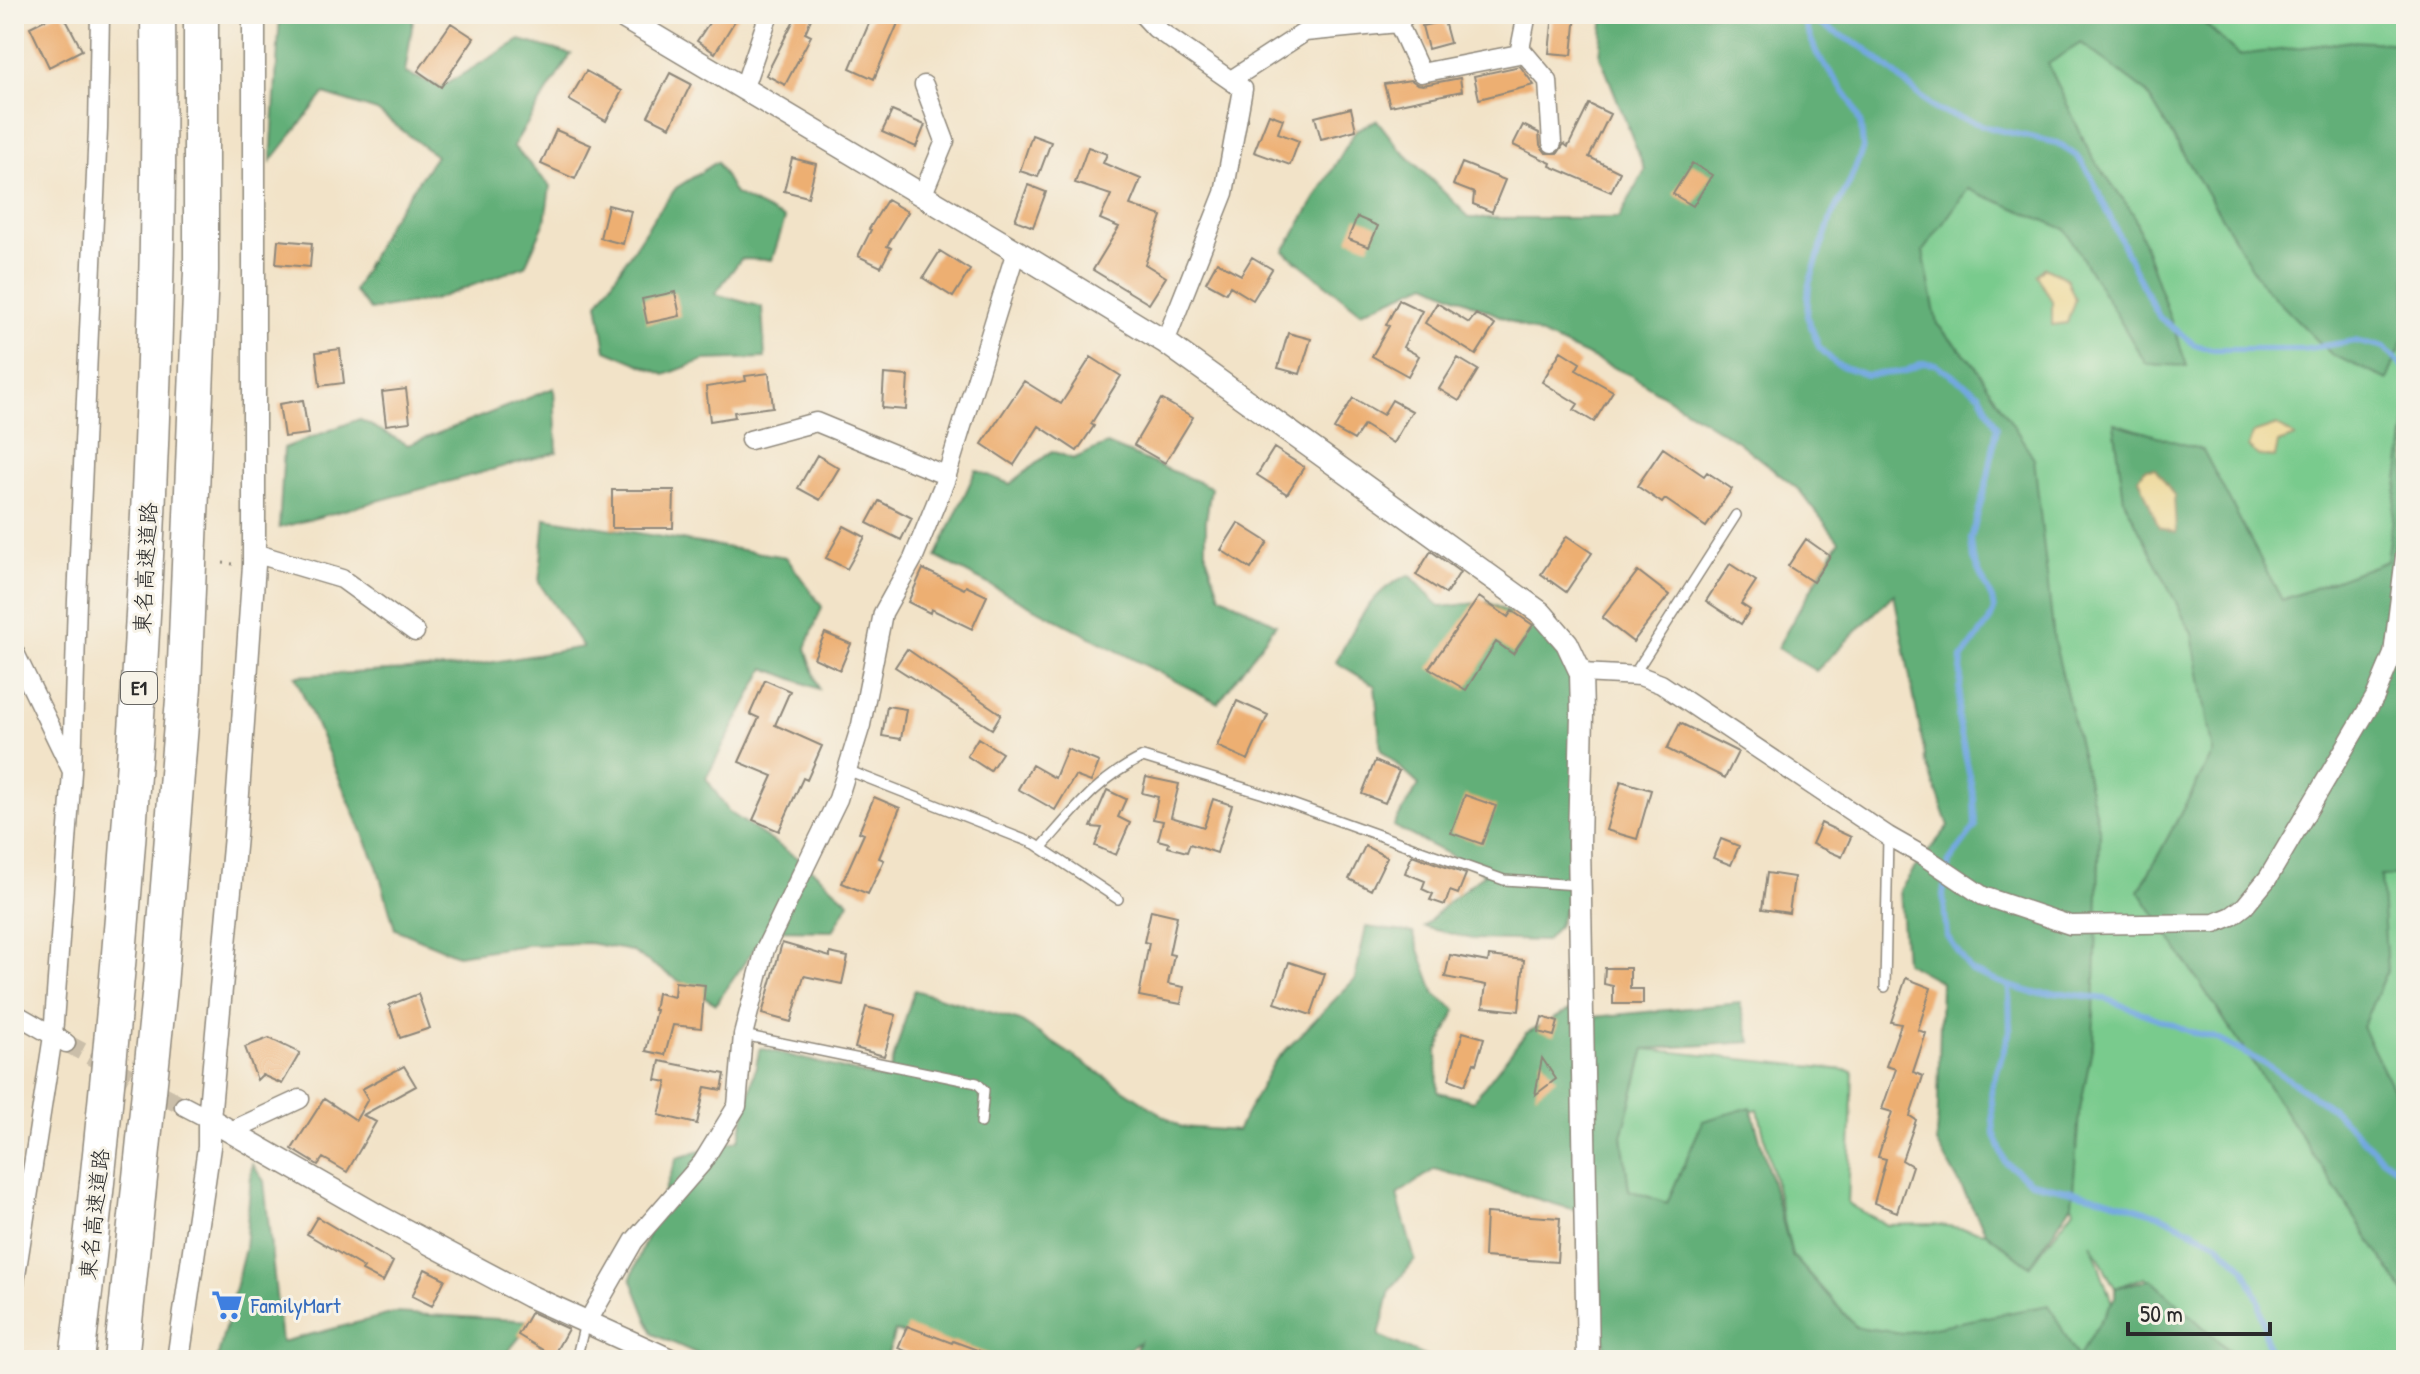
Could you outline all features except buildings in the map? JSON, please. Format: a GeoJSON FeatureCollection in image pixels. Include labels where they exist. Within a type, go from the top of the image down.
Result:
{"type":"FeatureCollection","features":[{"type":"Feature","properties":{"kind":"highway","name":"東名高速道路"},"geometry":{"type":"LineString","coordinates":[[77,1360],[117,988],[140,676],[158,276],[158,14]]}},
{"type":"Feature","properties":{"kind":"highway","name":"東名高速道路"},"geometry":{"type":"LineString","coordinates":[[121,1360],[160,986],[184,687],[201,271],[201,14]]}},
{"type":"Feature","properties":{"kind":"highway"},"geometry":{"type":"LineString","coordinates":[[63,1360],[96,1204]]}},
{"type":"Feature","properties":{"kind":"street"},"geometry":{"type":"LineString","coordinates":[[14,1288],[60,1040],[98,129],[100,14]]}},
{"type":"Feature","properties":{"kind":"street"},"geometry":{"type":"LineString","coordinates":[[178,1360],[209,1147],[235,836],[254,553],[254,14]]}},
{"type":"Feature","properties":{"kind":"street"},"geometry":{"type":"LineString","coordinates":[[618,14],[1165,342],[1541,613],[1567,643],[1581,673],[1579,885],[1588,1360]]}},
{"type":"Feature","properties":{"kind":"street"},"geometry":{"type":"LineString","coordinates":[[743,90],[769,14]]}},
{"type":"Feature","properties":{"kind":"street"},"geometry":{"type":"LineString","coordinates":[[1142,14],[1155,28],[1243,89],[1224,193],[1165,342]]}},
{"type":"Feature","properties":{"kind":"street"},"geometry":{"type":"LineString","coordinates":[[1231,80],[1305,32],[1402,18],[1421,73],[1519,54],[1527,14]]}},
{"type":"Feature","properties":{"kind":"street"},"geometry":{"type":"LineString","coordinates":[[1520,48],[1548,81],[1552,143]]}},
{"type":"Feature","properties":{"kind":"street"},"geometry":{"type":"LineString","coordinates":[[922,196],[945,141],[924,85]]}},
{"type":"Feature","properties":{"kind":"street"},"geometry":{"type":"LineString","coordinates":[[587,1320],[634,1241],[702,1163],[737,1106],[743,1035],[765,949],[838,799],[861,725],[883,613],[913,559],[947,476],[1016,251]]}},
{"type":"Feature","properties":{"kind":"street"},"geometry":{"type":"LineString","coordinates":[[750,440],[816,422],[947,476]]}},
{"type":"Feature","properties":{"kind":"street"},"geometry":{"type":"LineString","coordinates":[[1581,673],[1640,676],[1661,684],[1983,896],[2070,925],[2215,923],[2245,906],[2268,878],[2375,697],[2393,654],[2406,548]]}},
{"type":"Feature","properties":{"kind":"street"},"geometry":{"type":"LineString","coordinates":[[254,553],[342,579],[415,632]]}},
{"type":"Feature","properties":{"kind":"street"},"geometry":{"type":"LineString","coordinates":[[14,651],[72,772]]}},
{"type":"Feature","properties":{"kind":"street"},"geometry":{"type":"LineString","coordinates":[[14,1013],[60,1040]]}},
{"type":"Feature","properties":{"kind":"street"},"geometry":{"type":"LineString","coordinates":[[231,1131],[300,1099]]}},
{"type":"Feature","properties":{"kind":"street"},"geometry":{"type":"LineString","coordinates":[[184,1106],[380,1217],[529,1296],[670,1360]]}},
{"type":"Feature","properties":{"kind":"lane"},"geometry":{"type":"LineString","coordinates":[[1633,676],[1736,515]]}},
{"type":"Feature","properties":{"kind":"lane"},"geometry":{"type":"LineString","coordinates":[[1041,848],[1092,791],[1116,770],[1143,757],[1264,794],[1504,880],[1579,885]]}},
{"type":"Feature","properties":{"kind":"lane"},"geometry":{"type":"LineString","coordinates":[[847,770],[1041,848],[1118,899]]}},
{"type":"Feature","properties":{"kind":"lane"},"geometry":{"type":"LineString","coordinates":[[1885,987],[1888,836]]}},
{"type":"Feature","properties":{"kind":"lane"},"geometry":{"type":"LineString","coordinates":[[743,1035],[977,1083],[984,1090],[981,1123]]}},
{"type":"Feature","properties":{"kind":"lane"},"geometry":{"type":"LineString","coordinates":[[576,1360],[587,1320]]}},
{"type":"Feature","properties":{"kind":"green space"},"geometry":{"type":"Polygon","coordinates":[[[280,14],[414,14],[405,73],[441,87],[520,40],[571,54],[513,146],[550,186],[545,222],[525,266],[433,300],[370,310],[354,291],[387,225],[436,156],[377,111],[324,94],[271,161],[280,14]]]}},
{"type":"Feature","properties":{"kind":"green space"},"geometry":{"type":"Polygon","coordinates":[[[1604,14],[2194,14],[2239,55],[2352,41],[2406,44],[2406,334],[2387,380],[2331,354],[2263,286],[2146,92],[2081,43],[2048,64],[2091,155],[2133,213],[2187,366],[2146,364],[2065,229],[1968,189],[1923,251],[1937,324],[1974,364],[2034,458],[2054,640],[2100,833],[2093,1043],[2079,1114],[2072,1204],[2030,1266],[1986,1232],[1937,1143],[1941,982],[1905,962],[1900,890],[1949,826],[1926,761],[1894,594],[1816,671],[1777,648],[1839,541],[1799,490],[1737,441],[1630,375],[1427,283],[1361,312],[1284,251],[1356,130],[1377,120],[1398,147],[1470,218],[1619,218],[1645,170],[1600,56],[1604,14]]]}},
{"type":"Feature","properties":{"kind":"green space"},"geometry":{"type":"Polygon","coordinates":[[[1881,14],[2406,14],[2406,1360],[2239,1360],[2145,1277],[2115,1288],[2091,1243],[2112,1303],[2082,1360],[1853,1360],[1856,1327],[1792,1255],[1758,1109],[1703,1121],[1667,1204],[1629,1190],[1622,1136],[1645,1049],[1853,1071],[1848,1204],[1887,1225],[1934,1224],[1986,1232],[2030,1266],[2074,1209],[1881,14]]]}},
{"type":"Feature","properties":{"kind":"green space"},"geometry":{"type":"Polygon","coordinates":[[[717,162],[735,194],[785,219],[772,260],[741,259],[715,294],[762,307],[765,358],[704,360],[665,375],[606,350],[598,303],[676,188],[717,162]]]}},
{"type":"Feature","properties":{"kind":"green space"},"geometry":{"type":"Polygon","coordinates":[[[554,388],[557,452],[279,528],[284,448],[359,419],[408,445],[554,388]]]}},
{"type":"Feature","properties":{"kind":"green space"},"geometry":{"type":"Polygon","coordinates":[[[2406,422],[2406,876],[2381,876],[2387,971],[2362,1027],[2400,1103],[2406,1124],[2406,1295],[2139,891],[2213,753],[2192,634],[2124,500],[2114,423],[2203,450],[2282,600],[2387,561],[2406,422]]]}},
{"type":"Feature","properties":{"kind":"green space"},"geometry":{"type":"Polygon","coordinates":[[[1107,444],[1211,487],[1206,520],[1206,555],[1220,595],[1276,624],[1218,703],[936,557],[976,470],[1010,484],[1052,451],[1073,459],[1107,444]]]}},
{"type":"Feature","properties":{"kind":"green space"},"geometry":{"type":"Polygon","coordinates":[[[545,518],[786,557],[822,607],[806,648],[819,689],[765,668],[706,778],[729,812],[806,864],[849,902],[833,931],[767,930],[716,1004],[631,951],[589,943],[526,945],[457,955],[395,929],[377,866],[295,676],[464,667],[583,647],[539,583],[545,518]]]}},
{"type":"Feature","properties":{"kind":"green space"},"geometry":{"type":"Polygon","coordinates":[[[1410,575],[1440,607],[1487,602],[1527,621],[1565,660],[1582,714],[1574,885],[1558,926],[1546,941],[1472,939],[1424,927],[1445,905],[1485,873],[1393,826],[1419,785],[1381,750],[1375,686],[1336,662],[1374,599],[1410,575]]]}},
{"type":"Feature","properties":{"kind":"green space"},"geometry":{"type":"Polygon","coordinates":[[[1366,927],[1413,933],[1435,994],[1456,1010],[1437,1052],[1438,1092],[1473,1101],[1526,1033],[1581,1004],[1585,1127],[1594,1017],[1740,1003],[1751,1042],[1645,1049],[1622,1136],[1629,1190],[1667,1203],[1703,1121],[1751,1107],[1792,1255],[1856,1327],[1903,1333],[2049,1305],[2078,1358],[2115,1297],[2115,1288],[2151,1279],[2239,1360],[1606,1360],[1585,1152],[1585,1213],[1435,1169],[1397,1195],[1415,1260],[1390,1290],[1379,1336],[1434,1360],[1132,1360],[1139,1342],[1115,1360],[972,1360],[895,1331],[886,1360],[711,1360],[653,1334],[631,1278],[677,1158],[739,1140],[760,1048],[887,1080],[914,990],[1020,1021],[1181,1127],[1237,1131],[1274,1062],[1355,979],[1366,927]]]}},
{"type":"Feature","properties":{"kind":"green space"},"geometry":{"type":"Polygon","coordinates":[[[252,1164],[264,1181],[281,1342],[395,1313],[533,1321],[501,1360],[217,1360],[245,1248],[252,1164]]]}},
{"type":"Feature","properties":{"kind":"sand"},"geometry":{"type":"Polygon","coordinates":[[[2045,267],[2067,279],[2075,299],[2067,323],[2052,325],[2052,301],[2037,275],[2045,267]]]}},
{"type":"Feature","properties":{"kind":"sand"},"geometry":{"type":"Polygon","coordinates":[[[2277,425],[2295,437],[2278,443],[2275,457],[2259,456],[2248,447],[2253,433],[2277,425]]]}},
{"type":"Feature","properties":{"kind":"sand"},"geometry":{"type":"Polygon","coordinates":[[[2155,468],[2174,495],[2176,533],[2159,528],[2139,478],[2145,469],[2155,468]]]}},
{"type":"Feature","properties":{"kind":"waterway"},"geometry":{"type":"LineString","coordinates":[[1801,14],[1817,54],[1852,103],[1861,125],[1863,148],[1849,184],[1832,215],[1809,284],[1807,316],[1819,347],[1836,364],[1866,375],[1903,372],[1922,363],[1935,364],[1980,394],[1997,427],[1988,477],[1971,539],[1973,559],[1994,610],[1989,622],[1962,658],[1958,719],[1974,798],[1975,827],[1949,862],[1943,894],[1947,936],[1971,971],[2009,986],[2034,993],[2063,993],[2106,999],[2216,1038],[2267,1065],[2331,1108],[2383,1159],[2406,1175]]}},
{"type":"Feature","properties":{"kind":"waterway"},"geometry":{"type":"LineString","coordinates":[[1805,19],[1866,49],[1936,110],[1994,129],[2057,143],[2078,157],[2092,178],[2159,317],[2195,345],[2210,349],[2302,349],[2355,341],[2385,348],[2406,370]]}},
{"type":"Feature","properties":{"kind":"waterway"},"geometry":{"type":"LineString","coordinates":[[2009,986],[2010,1031],[1991,1089],[1994,1132],[2005,1162],[2031,1182],[2104,1198],[2160,1215],[2217,1243],[2244,1268],[2259,1301],[2270,1360]]}},
{"type":"Feature","properties":{"kind":"tunnel"},"geometry":{"type":"LineString","coordinates":[[66,1043],[184,1106]]}},
{"type":"Feature","properties":{"kind":"place","name":"FamilyMart"},"geometry":{"type":"Point","coordinates":[227,1305]}}]}
